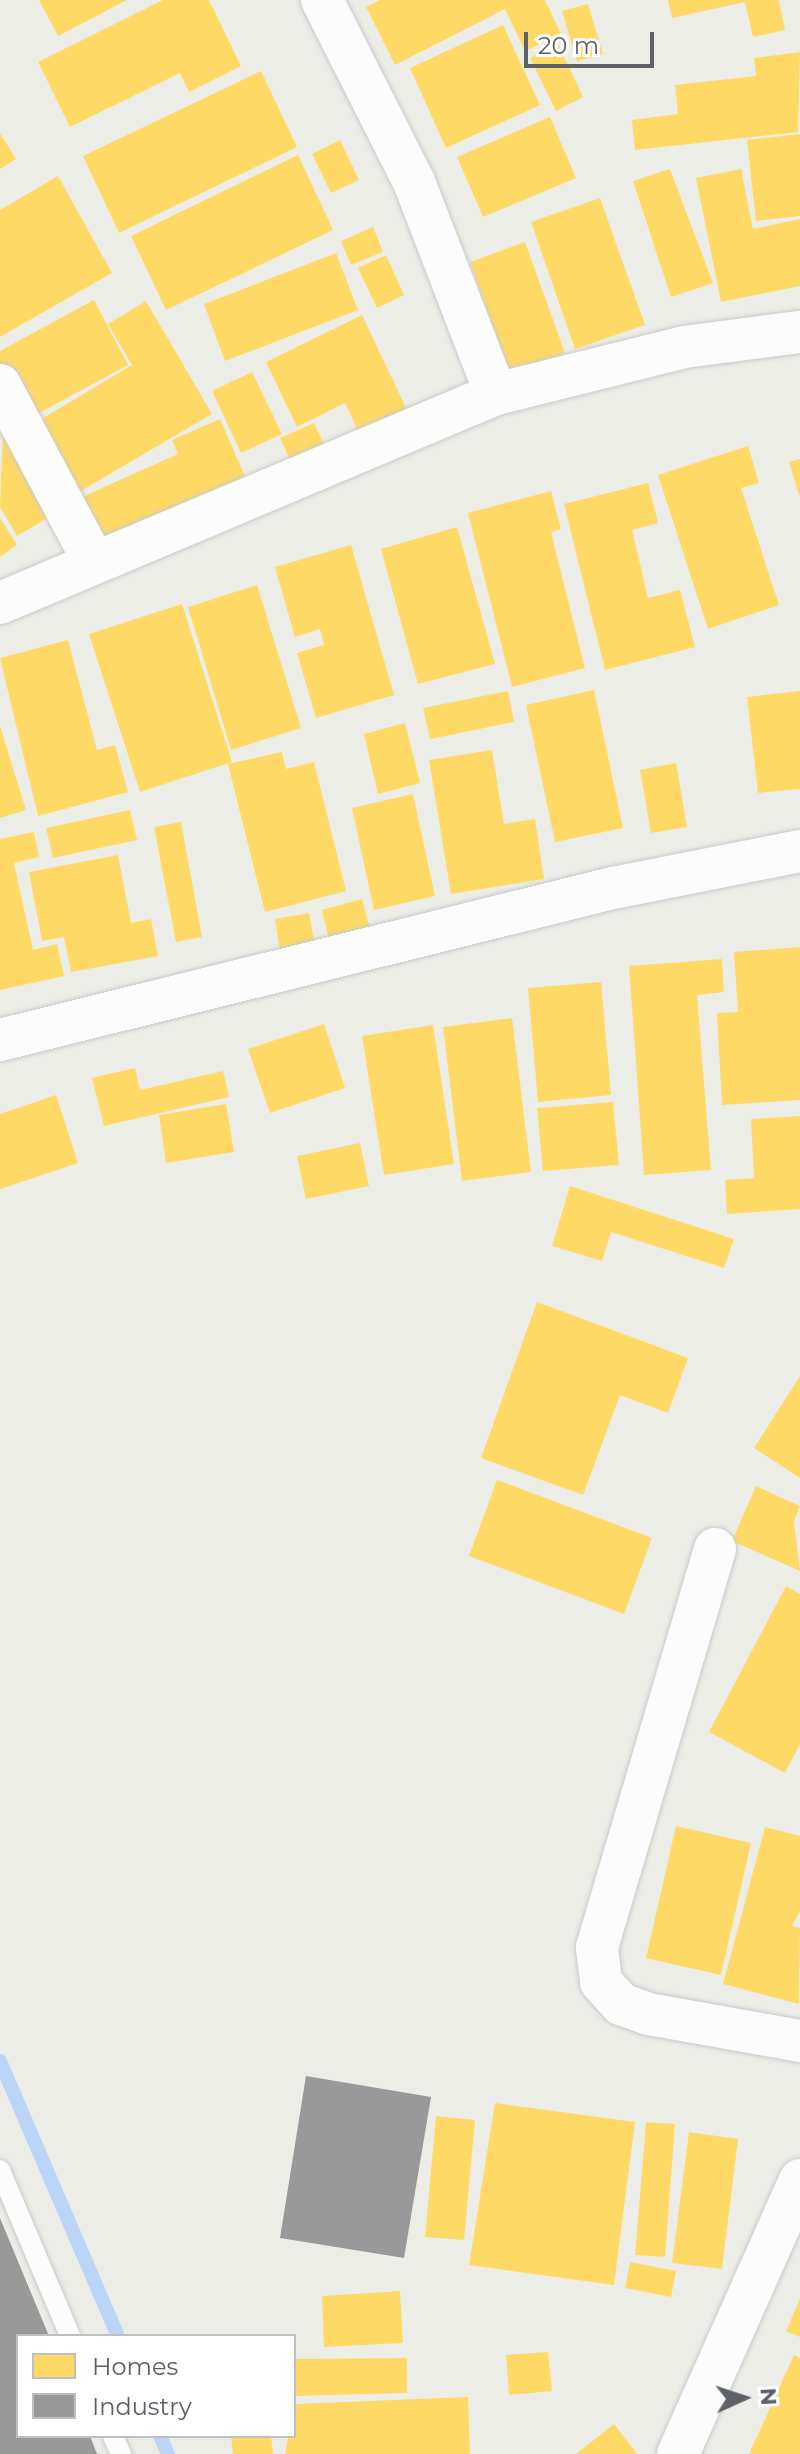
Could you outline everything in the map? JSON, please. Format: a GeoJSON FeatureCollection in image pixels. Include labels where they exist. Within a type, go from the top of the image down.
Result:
{"type":"FeatureCollection","features":[{"type":"Feature","properties":{"kind":"street"},"geometry":{"type":"LineString","coordinates":[[322,0],[414,182],[496,394]]}},
{"type":"Feature","properties":{"kind":"street"},"geometry":{"type":"LineString","coordinates":[[0,603],[496,394],[684,347],[800,332]]}},
{"type":"Feature","properties":{"kind":"street"},"geometry":{"type":"LineString","coordinates":[[0,385],[94,562]]}},
{"type":"Feature","properties":{"kind":"street"},"geometry":{"type":"LineString","coordinates":[[0,1040],[613,888],[800,851]]}},
{"type":"Feature","properties":{"kind":"street"},"geometry":{"type":"LineString","coordinates":[[715,1549],[597,1948],[601,1982],[621,2004],[649,2014],[800,2041]]}},
{"type":"Feature","properties":{"kind":"street"},"geometry":{"type":"LineString","coordinates":[[678,2454],[800,2180]]}},
{"type":"Feature","properties":{"kind":"lane"},"geometry":{"type":"LineString","coordinates":[[0,2170],[69,2334]]}},
{"type":"Feature","properties":{"kind":"building: Homes"},"geometry":{"type":"Polygon","coordinates":[[[39,0],[127,0],[58,36],[39,0]]]}},
{"type":"Feature","properties":{"kind":"building: Homes"},"geometry":{"type":"Polygon","coordinates":[[[163,0],[209,0],[241,66],[189,92],[180,73],[70,127],[38,62],[163,0]]]}},
{"type":"Feature","properties":{"kind":"building: Homes"},"geometry":{"type":"Polygon","coordinates":[[[380,0],[545,0],[561,34],[525,51],[505,9],[395,65],[366,7],[380,0]]]}},
{"type":"Feature","properties":{"kind":"building: Homes"},"geometry":{"type":"Polygon","coordinates":[[[668,0],[779,0],[785,30],[753,37],[745,2],[672,18],[668,0]]]}},
{"type":"Feature","properties":{"kind":"building: Homes"},"geometry":{"type":"Polygon","coordinates":[[[588,4],[603,54],[577,61],[562,11],[588,4]]]}},
{"type":"Feature","properties":{"kind":"building: Homes"},"geometry":{"type":"Polygon","coordinates":[[[503,25],[540,105],[446,148],[410,68],[503,25]]]}},
{"type":"Feature","properties":{"kind":"building: Homes"},"geometry":{"type":"Polygon","coordinates":[[[558,44],[583,97],[556,111],[530,58],[558,44]]]}},
{"type":"Feature","properties":{"kind":"building: Homes"},"geometry":{"type":"Polygon","coordinates":[[[800,52],[798,132],[635,150],[632,120],[678,114],[675,85],[756,76],[754,58],[800,52]]]}},
{"type":"Feature","properties":{"kind":"building: Homes"},"geometry":{"type":"Polygon","coordinates":[[[261,71],[297,147],[119,233],[83,156],[261,71]]]}},
{"type":"Feature","properties":{"kind":"building: Homes"},"geometry":{"type":"Polygon","coordinates":[[[550,117],[576,178],[483,217],[457,157],[550,117]]]}},
{"type":"Feature","properties":{"kind":"building: Homes"},"geometry":{"type":"Polygon","coordinates":[[[0,133],[16,159],[0,169],[0,133]]]}},
{"type":"Feature","properties":{"kind":"building: Homes"},"geometry":{"type":"Polygon","coordinates":[[[800,134],[800,216],[756,221],[747,140],[800,134]]]}},
{"type":"Feature","properties":{"kind":"building: Homes"},"geometry":{"type":"Polygon","coordinates":[[[340,140],[359,180],[331,193],[312,154],[340,140]]]}},
{"type":"Feature","properties":{"kind":"building: Homes"},"geometry":{"type":"Polygon","coordinates":[[[298,155],[333,230],[166,310],[131,236],[298,155]]]}},
{"type":"Feature","properties":{"kind":"building: Homes"},"geometry":{"type":"Polygon","coordinates":[[[670,169],[713,283],[671,297],[633,181],[670,169]]]}},
{"type":"Feature","properties":{"kind":"building: Homes"},"geometry":{"type":"Polygon","coordinates":[[[741,169],[753,229],[800,219],[800,286],[721,302],[696,178],[741,169]]]}},
{"type":"Feature","properties":{"kind":"building: Homes"},"geometry":{"type":"Polygon","coordinates":[[[58,176],[112,273],[0,337],[0,210],[58,176]]]}},
{"type":"Feature","properties":{"kind":"building: Homes"},"geometry":{"type":"Polygon","coordinates":[[[600,198],[645,325],[575,349],[531,222],[600,198]]]}},
{"type":"Feature","properties":{"kind":"building: Homes"},"geometry":{"type":"Polygon","coordinates":[[[373,227],[383,252],[351,265],[341,241],[373,227]]]}},
{"type":"Feature","properties":{"kind":"building: Homes"},"geometry":{"type":"Polygon","coordinates":[[[525,242],[565,353],[510,373],[470,262],[525,242]]]}},
{"type":"Feature","properties":{"kind":"building: Homes"},"geometry":{"type":"Polygon","coordinates":[[[336,253],[358,310],[225,361],[204,304],[336,253]]]}},
{"type":"Feature","properties":{"kind":"building: Homes"},"geometry":{"type":"Polygon","coordinates":[[[386,255],[404,295],[377,308],[358,268],[386,255]]]}},
{"type":"Feature","properties":{"kind":"building: Homes"},"geometry":{"type":"Polygon","coordinates":[[[94,300],[128,365],[26,420],[0,370],[0,351],[94,300]]]}},
{"type":"Feature","properties":{"kind":"building: Homes"},"geometry":{"type":"Polygon","coordinates":[[[146,301],[212,414],[74,495],[33,424],[132,365],[108,324],[146,301]]]}},
{"type":"Feature","properties":{"kind":"building: Homes"},"geometry":{"type":"Polygon","coordinates":[[[362,315],[408,412],[360,435],[345,403],[297,427],[266,362],[362,315]]]}},
{"type":"Feature","properties":{"kind":"building: Homes"},"geometry":{"type":"Polygon","coordinates":[[[252,372],[282,434],[241,453],[212,391],[252,372]]]}},
{"type":"Feature","properties":{"kind":"building: Homes"},"geometry":{"type":"Polygon","coordinates":[[[220,419],[247,481],[105,544],[84,496],[178,454],[172,440],[220,419]]]}},
{"type":"Feature","properties":{"kind":"building: Homes"},"geometry":{"type":"Polygon","coordinates":[[[314,423],[330,457],[296,473],[280,438],[314,423]]]}},
{"type":"Feature","properties":{"kind":"building: Homes"},"geometry":{"type":"Polygon","coordinates":[[[3,430],[53,515],[17,536],[0,507],[3,430]]]}},
{"type":"Feature","properties":{"kind":"building: Homes"},"geometry":{"type":"Polygon","coordinates":[[[748,446],[759,483],[741,488],[779,605],[708,629],[658,475],[748,446]]]}},
{"type":"Feature","properties":{"kind":"building: Homes"},"geometry":{"type":"Polygon","coordinates":[[[800,459],[800,495],[799,495],[789,462],[800,459]]]}},
{"type":"Feature","properties":{"kind":"building: Homes"},"geometry":{"type":"Polygon","coordinates":[[[648,483],[658,523],[632,530],[648,598],[680,590],[695,647],[605,670],[564,504],[648,483]]]}},
{"type":"Feature","properties":{"kind":"building: Homes"},"geometry":{"type":"Polygon","coordinates":[[[551,491],[561,529],[551,532],[585,668],[512,687],[468,513],[551,491]]]}},
{"type":"Feature","properties":{"kind":"building: Homes"},"geometry":{"type":"Polygon","coordinates":[[[0,518],[17,545],[0,557],[0,518]]]}},
{"type":"Feature","properties":{"kind":"building: Homes"},"geometry":{"type":"Polygon","coordinates":[[[457,527],[495,664],[418,684],[381,549],[457,527]]]}},
{"type":"Feature","properties":{"kind":"building: Homes"},"geometry":{"type":"Polygon","coordinates":[[[351,545],[394,695],[316,718],[297,653],[324,645],[320,629],[295,637],[275,567],[351,545]]]}},
{"type":"Feature","properties":{"kind":"building: Homes"},"geometry":{"type":"Polygon","coordinates":[[[257,585],[301,728],[231,750],[188,607],[257,585]]]}},
{"type":"Feature","properties":{"kind":"building: Homes"},"geometry":{"type":"Polygon","coordinates":[[[182,604],[232,762],[140,792],[89,634],[182,604]]]}},
{"type":"Feature","properties":{"kind":"building: Homes"},"geometry":{"type":"Polygon","coordinates":[[[68,640],[97,750],[115,745],[128,792],[38,816],[0,658],[68,640]]]}},
{"type":"Feature","properties":{"kind":"building: Homes"},"geometry":{"type":"Polygon","coordinates":[[[594,690],[623,828],[555,842],[526,705],[594,690]]]}},
{"type":"Feature","properties":{"kind":"building: Homes"},"geometry":{"type":"Polygon","coordinates":[[[508,691],[514,722],[430,739],[423,708],[508,691]]]}},
{"type":"Feature","properties":{"kind":"building: Homes"},"geometry":{"type":"Polygon","coordinates":[[[800,691],[800,789],[758,793],[747,697],[800,691]]]}},
{"type":"Feature","properties":{"kind":"building: Homes"},"geometry":{"type":"Polygon","coordinates":[[[405,723],[420,783],[378,794],[364,734],[405,723]]]}},
{"type":"Feature","properties":{"kind":"building: Homes"},"geometry":{"type":"Polygon","coordinates":[[[0,726],[26,810],[0,818],[0,726]]]}},
{"type":"Feature","properties":{"kind":"building: Homes"},"geometry":{"type":"Polygon","coordinates":[[[492,750],[504,824],[535,819],[544,879],[451,894],[429,760],[492,750]]]}},
{"type":"Feature","properties":{"kind":"building: Homes"},"geometry":{"type":"Polygon","coordinates":[[[282,752],[286,769],[314,762],[346,891],[265,912],[228,764],[282,752]]]}},
{"type":"Feature","properties":{"kind":"building: Homes"},"geometry":{"type":"Polygon","coordinates":[[[676,763],[687,827],[651,833],[640,770],[676,763]]]}},
{"type":"Feature","properties":{"kind":"building: Homes"},"geometry":{"type":"Polygon","coordinates":[[[413,794],[435,896],[374,910],[352,808],[413,794]]]}},
{"type":"Feature","properties":{"kind":"building: Homes"},"geometry":{"type":"Polygon","coordinates":[[[130,810],[137,840],[53,858],[46,828],[130,810]]]}},
{"type":"Feature","properties":{"kind":"building: Homes"},"geometry":{"type":"Polygon","coordinates":[[[181,822],[202,937],[176,942],[154,827],[181,822]]]}},
{"type":"Feature","properties":{"kind":"building: Homes"},"geometry":{"type":"Polygon","coordinates":[[[34,832],[39,857],[14,863],[33,950],[57,944],[64,976],[0,990],[0,839],[34,832]]]}},
{"type":"Feature","properties":{"kind":"building: Homes"},"geometry":{"type":"Polygon","coordinates":[[[118,855],[131,923],[151,919],[158,956],[71,972],[64,937],[42,941],[29,872],[118,855]]]}},
{"type":"Feature","properties":{"kind":"building: Homes"},"geometry":{"type":"Polygon","coordinates":[[[362,899],[371,933],[330,944],[322,910],[362,899]]]}},
{"type":"Feature","properties":{"kind":"building: Homes"},"geometry":{"type":"Polygon","coordinates":[[[309,913],[315,946],[280,951],[275,919],[309,913]]]}},
{"type":"Feature","properties":{"kind":"building: Homes"},"geometry":{"type":"Polygon","coordinates":[[[800,947],[800,1100],[722,1105],[717,1013],[738,1012],[734,952],[800,947]]]}},
{"type":"Feature","properties":{"kind":"building: Homes"},"geometry":{"type":"Polygon","coordinates":[[[722,959],[724,992],[697,995],[711,1170],[644,1175],[629,966],[722,959]]]}},
{"type":"Feature","properties":{"kind":"building: Homes"},"geometry":{"type":"Polygon","coordinates":[[[601,982],[611,1095],[538,1102],[528,988],[601,982]]]}},
{"type":"Feature","properties":{"kind":"building: Homes"},"geometry":{"type":"Polygon","coordinates":[[[512,1018],[531,1172],[462,1181],[443,1027],[512,1018]]]}},
{"type":"Feature","properties":{"kind":"building: Homes"},"geometry":{"type":"Polygon","coordinates":[[[324,1024],[345,1088],[270,1113],[248,1049],[324,1024]]]}},
{"type":"Feature","properties":{"kind":"building: Homes"},"geometry":{"type":"Polygon","coordinates":[[[433,1025],[454,1164],[384,1175],[362,1036],[433,1025]]]}},
{"type":"Feature","properties":{"kind":"building: Homes"},"geometry":{"type":"Polygon","coordinates":[[[135,1068],[140,1090],[223,1071],[229,1097],[104,1126],[92,1078],[135,1068]]]}},
{"type":"Feature","properties":{"kind":"building: Homes"},"geometry":{"type":"Polygon","coordinates":[[[56,1095],[78,1163],[0,1189],[0,1114],[56,1095]]]}},
{"type":"Feature","properties":{"kind":"building: Homes"},"geometry":{"type":"Polygon","coordinates":[[[613,1102],[619,1165],[543,1171],[537,1108],[613,1102]]]}},
{"type":"Feature","properties":{"kind":"building: Homes"},"geometry":{"type":"Polygon","coordinates":[[[226,1104],[234,1152],[166,1163],[159,1115],[226,1104]]]}},
{"type":"Feature","properties":{"kind":"building: Homes"},"geometry":{"type":"Polygon","coordinates":[[[800,1116],[800,1209],[727,1214],[725,1180],[754,1178],[751,1119],[800,1116]]]}},
{"type":"Feature","properties":{"kind":"building: Homes"},"geometry":{"type":"Polygon","coordinates":[[[360,1143],[369,1186],[306,1199],[297,1156],[360,1143]]]}},
{"type":"Feature","properties":{"kind":"building: Homes"},"geometry":{"type":"Polygon","coordinates":[[[570,1186],[734,1239],[724,1268],[611,1232],[602,1261],[552,1246],[570,1186]]]}},
{"type":"Feature","properties":{"kind":"building: Homes"},"geometry":{"type":"Polygon","coordinates":[[[537,1302],[688,1358],[668,1413],[620,1395],[583,1495],[481,1458],[537,1302]]]}},
{"type":"Feature","properties":{"kind":"building: Homes"},"geometry":{"type":"Polygon","coordinates":[[[800,1376],[800,1478],[754,1448],[800,1376]]]}},
{"type":"Feature","properties":{"kind":"building: Homes"},"geometry":{"type":"Polygon","coordinates":[[[497,1480],[652,1538],[624,1614],[469,1556],[497,1480]]]}},
{"type":"Feature","properties":{"kind":"building: Homes"},"geometry":{"type":"Polygon","coordinates":[[[756,1486],[800,1506],[794,1521],[800,1571],[732,1541],[756,1486]]]}},
{"type":"Feature","properties":{"kind":"building: Homes"},"geometry":{"type":"Polygon","coordinates":[[[786,1586],[800,1594],[800,1744],[785,1773],[709,1732],[786,1586]]]}},
{"type":"Feature","properties":{"kind":"building: Homes"},"geometry":{"type":"Polygon","coordinates":[[[676,1826],[751,1843],[721,1975],[646,1958],[676,1826]]]}},
{"type":"Feature","properties":{"kind":"building: Homes"},"geometry":{"type":"Polygon","coordinates":[[[765,1827],[800,1836],[800,1911],[792,1926],[800,1928],[799,2004],[723,1984],[765,1827]]]}},
{"type":"Feature","properties":{"kind":"building: Homes"},"geometry":{"type":"Polygon","coordinates":[[[495,2103],[635,2122],[614,2285],[469,2265],[495,2103]]]}},
{"type":"Feature","properties":{"kind":"building: Homes"},"geometry":{"type":"Polygon","coordinates":[[[436,2116],[475,2120],[464,2240],[425,2237],[436,2116]]]}},
{"type":"Feature","properties":{"kind":"building: Homes"},"geometry":{"type":"Polygon","coordinates":[[[646,2122],[675,2124],[665,2257],[635,2255],[646,2122]]]}},
{"type":"Feature","properties":{"kind":"building: Homes"},"geometry":{"type":"Polygon","coordinates":[[[689,2132],[738,2139],[722,2269],[672,2263],[689,2132]]]}},
{"type":"Feature","properties":{"kind":"building: Homes"},"geometry":{"type":"Polygon","coordinates":[[[630,2262],[676,2271],[671,2297],[625,2288],[630,2262]]]}},
{"type":"Feature","properties":{"kind":"building: Homes"},"geometry":{"type":"Polygon","coordinates":[[[400,2291],[403,2343],[324,2347],[322,2296],[400,2291]]]}},
{"type":"Feature","properties":{"kind":"building: Homes"},"geometry":{"type":"Polygon","coordinates":[[[800,2299],[800,2337],[786,2331],[800,2299]]]}},
{"type":"Feature","properties":{"kind":"building: Homes"},"geometry":{"type":"Polygon","coordinates":[[[548,2352],[552,2391],[509,2395],[506,2355],[548,2352]]]}},
{"type":"Feature","properties":{"kind":"building: Homes"},"geometry":{"type":"Polygon","coordinates":[[[794,2355],[800,2358],[800,2454],[749,2454],[794,2355]]]}},
{"type":"Feature","properties":{"kind":"building: Homes"},"geometry":{"type":"Polygon","coordinates":[[[407,2358],[407,2393],[296,2396],[296,2359],[407,2358]]]}},
{"type":"Feature","properties":{"kind":"building: Homes"},"geometry":{"type":"Polygon","coordinates":[[[468,2397],[470,2454],[285,2454],[288,2438],[296,2438],[296,2404],[468,2397]]]}},
{"type":"Feature","properties":{"kind":"building: Homes"},"geometry":{"type":"Polygon","coordinates":[[[614,2424],[637,2454],[576,2454],[614,2424]]]}},
{"type":"Feature","properties":{"kind":"building: Homes"},"geometry":{"type":"Polygon","coordinates":[[[231,2438],[271,2438],[273,2454],[233,2454],[231,2438]]]}},
{"type":"Feature","properties":{"kind":"building: Industry"},"geometry":{"type":"Polygon","coordinates":[[[306,2076],[431,2097],[404,2258],[280,2238],[306,2076]]]}},
{"type":"Feature","properties":{"kind":"building: Industry"},"geometry":{"type":"Polygon","coordinates":[[[0,2218],[48,2334],[16,2334],[16,2438],[91,2438],[97,2454],[0,2454],[0,2218]]]}},
{"type":"Feature","properties":{"kind":"waterway"},"geometry":{"type":"LineString","coordinates":[[0,2061],[117,2334]]}},
{"type":"Feature","properties":{"kind":"waterway"},"geometry":{"type":"LineString","coordinates":[[161,2438],[168,2454]]}}]}
